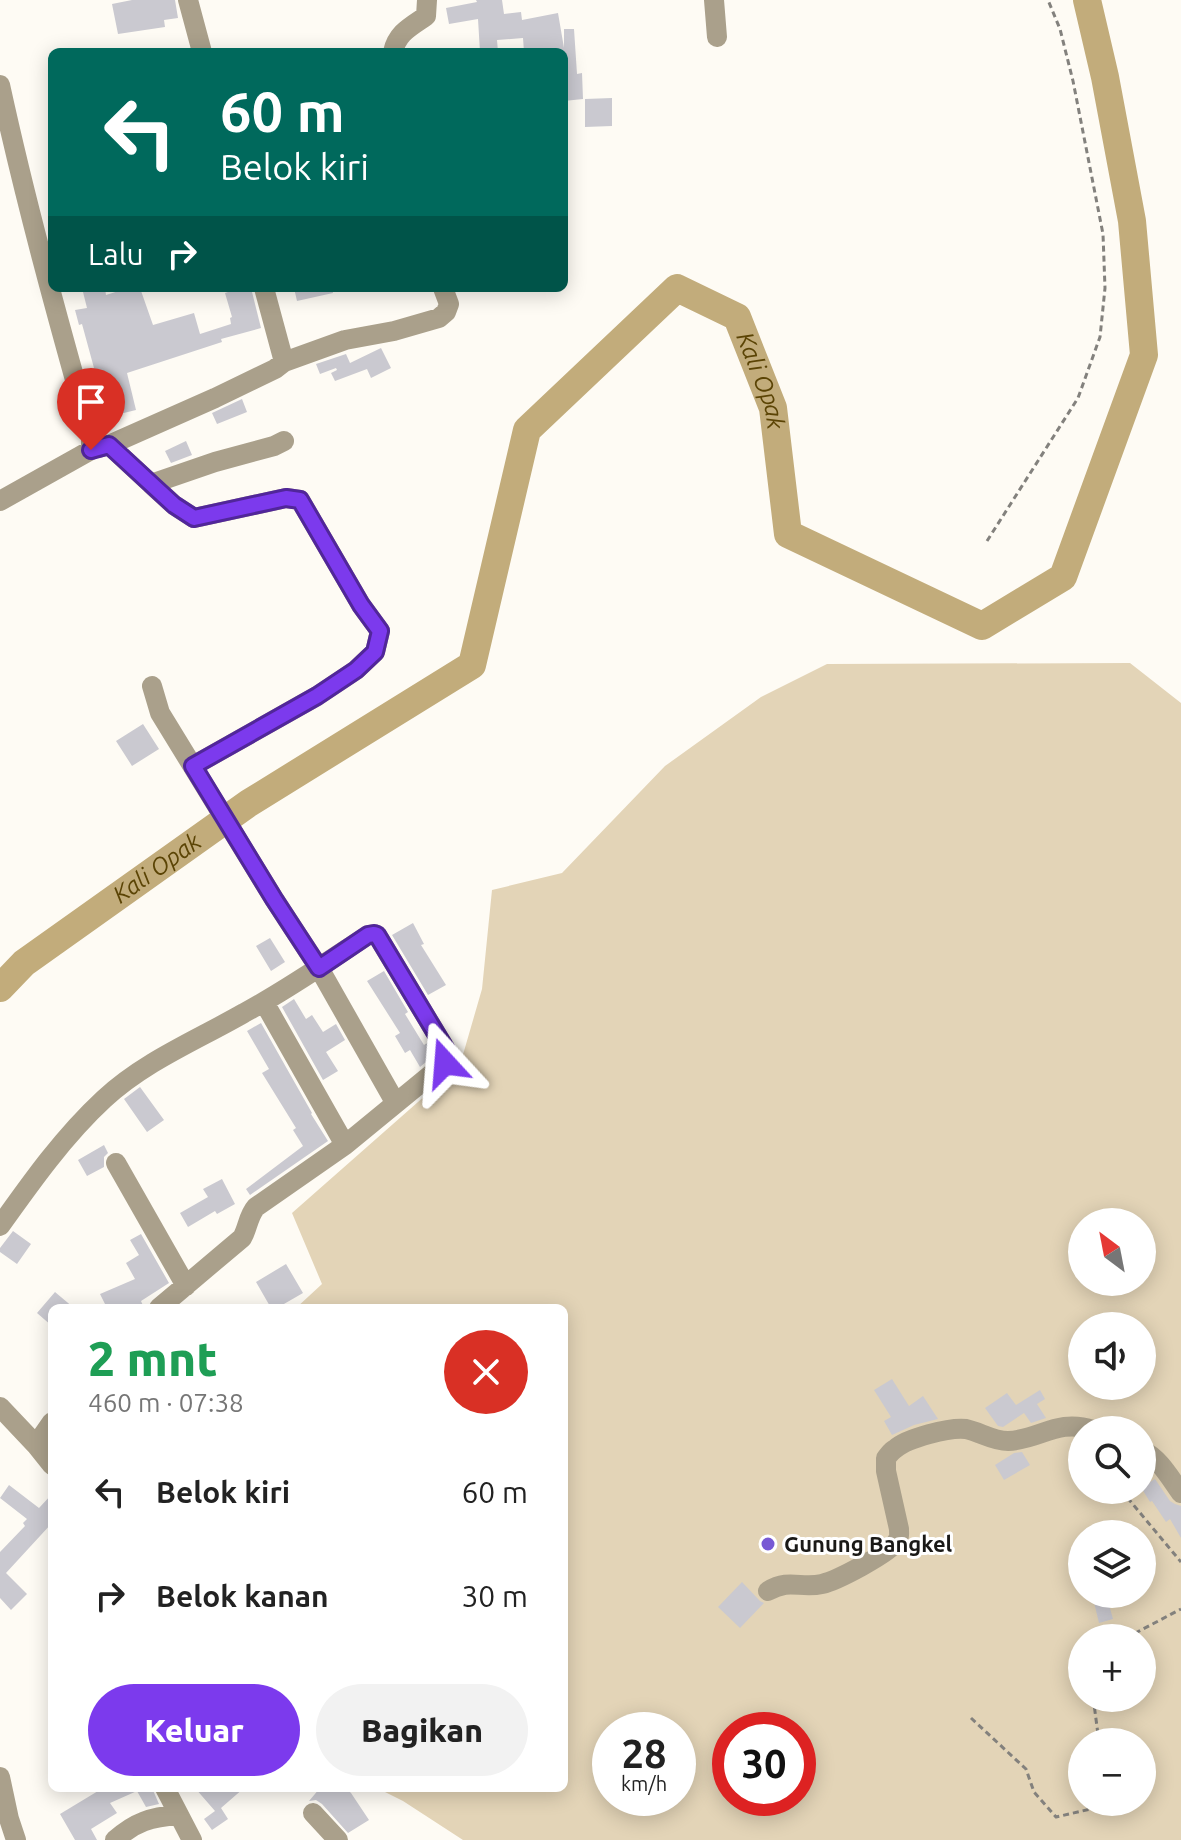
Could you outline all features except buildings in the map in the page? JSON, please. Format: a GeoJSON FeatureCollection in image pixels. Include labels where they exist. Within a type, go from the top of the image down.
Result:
{"type":"FeatureCollection","features":[{"type":"Feature","properties":{"kind":"street"},"geometry":{"type":"LineString","coordinates":[[188,0],[201,48]]}},
{"type":"Feature","properties":{"kind":"street"},"geometry":{"type":"LineString","coordinates":[[394,48],[396,40],[407,28],[426,16],[427,0]]}},
{"type":"Feature","properties":{"kind":"street"},"geometry":{"type":"LineString","coordinates":[[714,0],[717,37]]}},
{"type":"Feature","properties":{"kind":"street"},"geometry":{"type":"LineString","coordinates":[[0,85],[48,282]]}},
{"type":"Feature","properties":{"kind":"street"},"geometry":{"type":"LineString","coordinates":[[51,292],[91,437],[100,447],[194,518],[286,498],[300,500],[361,605],[380,631],[375,652],[356,670],[317,696],[193,766]]}},
{"type":"Feature","properties":{"kind":"street"},"geometry":{"type":"LineString","coordinates":[[265,292],[284,362]]}},
{"type":"Feature","properties":{"kind":"street"},"geometry":{"type":"LineString","coordinates":[[0,501],[100,447],[215,398],[284,362],[345,340],[394,331],[439,318],[449,304],[444,292]]}},
{"type":"Feature","properties":{"kind":"street"},"geometry":{"type":"LineString","coordinates":[[151,484],[284,441]]}},
{"type":"Feature","properties":{"kind":"street"},"geometry":{"type":"LineString","coordinates":[[152,686],[160,713],[319,968],[395,1102]]}},
{"type":"Feature","properties":{"kind":"street"},"geometry":{"type":"LineString","coordinates":[[0,1226],[53,1153],[104,1099],[160,1058],[264,1002],[368,935],[377,935],[446,1050],[445,1063],[345,1145],[256,1207],[242,1238],[164,1304]]}},
{"type":"Feature","properties":{"kind":"street"},"geometry":{"type":"LineString","coordinates":[[264,1002],[345,1145]]}},
{"type":"Feature","properties":{"kind":"street"},"geometry":{"type":"LineString","coordinates":[[116,1163],[186,1286]]}},
{"type":"Feature","properties":{"kind":"street"},"geometry":{"type":"LineString","coordinates":[[0,1407],[48,1460]]}},
{"type":"Feature","properties":{"kind":"street"},"geometry":{"type":"LineString","coordinates":[[768,1591],[781,1583],[821,1584],[845,1575],[896,1543],[899,1529],[886,1471],[886,1458],[896,1447],[929,1435],[963,1429],[1008,1441],[1068,1426]]}},
{"type":"Feature","properties":{"kind":"street"},"geometry":{"type":"LineString","coordinates":[[36,1445],[48,1428]]}},
{"type":"Feature","properties":{"kind":"street"},"geometry":{"type":"LineString","coordinates":[[1156,1460],[1181,1493]]}},
{"type":"Feature","properties":{"kind":"street"},"geometry":{"type":"LineString","coordinates":[[0,1777],[16,1840]]}},
{"type":"Feature","properties":{"kind":"street"},"geometry":{"type":"LineString","coordinates":[[167,1792],[192,1840]]}},
{"type":"Feature","properties":{"kind":"street"},"geometry":{"type":"LineString","coordinates":[[313,1813],[338,1840]]}},
{"type":"Feature","properties":{"kind":"street"},"geometry":{"type":"LineString","coordinates":[[115,1840],[133,1824],[178,1815]]}},
{"type":"Feature","properties":{"kind":"path"},"geometry":{"type":"LineString","coordinates":[[987,541],[1078,398],[1100,337],[1105,288],[1103,234],[1073,81],[1060,29],[1048,0]]}},
{"type":"Feature","properties":{"kind":"path"},"geometry":{"type":"LineString","coordinates":[[1133,1504],[1181,1562]]}},
{"type":"Feature","properties":{"kind":"path"},"geometry":{"type":"LineString","coordinates":[[1153,1624],[1181,1609]]}},
{"type":"Feature","properties":{"kind":"path"},"geometry":{"type":"LineString","coordinates":[[971,1718],[1026,1769],[1034,1792],[1056,1817],[1068,1814]]}},
{"type":"Feature","properties":{"kind":"shaded area"},"geometry":{"type":"Polygon","coordinates":[[[1130,663],[1181,703],[1181,1840],[463,1840],[385,1792],[568,1792],[568,1304],[300,1304],[322,1284],[292,1213],[460,1065],[482,989],[492,890],[562,873],[665,766],[761,697],[827,664],[1130,663]]]}},
{"type":"Feature","properties":{"kind":"waterway","name":"Kali Opak"},"geometry":{"type":"LineString","coordinates":[[0,988],[24,963],[249,803],[472,665],[527,430],[677,288],[737,317],[773,408],[788,534],[982,626],[1063,577],[1144,355],[1132,221],[1087,0]]}},
{"type":"Feature","properties":{"kind":"place","name":"Gunung Bangkel"},"geometry":{"type":"Point","coordinates":[768,1544]}},
{"type":"Feature","properties":{"kind":"route"},"geometry":{"type":"LineString","coordinates":[[91,450],[109,445],[174,505],[194,518],[286,498],[300,500],[361,605],[380,631],[375,652],[356,670],[317,696],[193,766],[319,968],[368,935],[377,935],[446,1050],[445,1063]]}}]}
